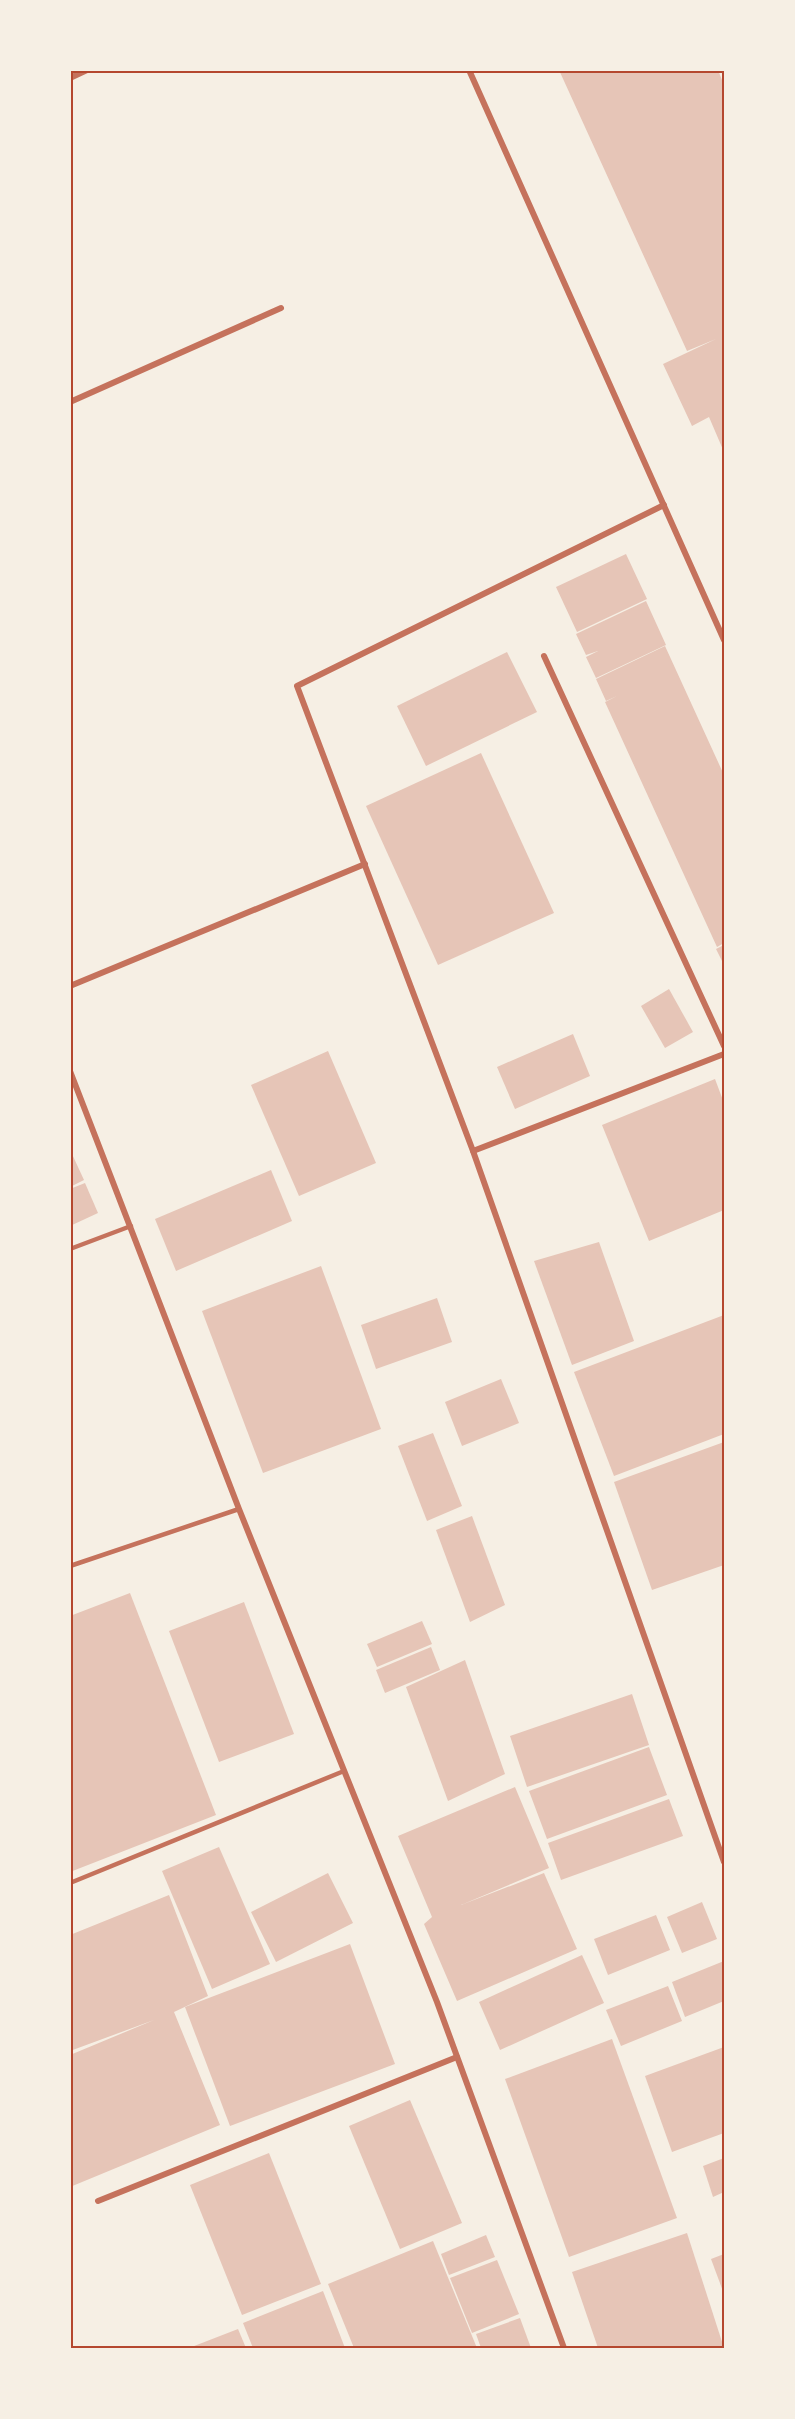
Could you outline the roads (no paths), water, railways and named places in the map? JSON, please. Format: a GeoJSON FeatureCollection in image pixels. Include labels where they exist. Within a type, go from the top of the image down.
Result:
{"type":"FeatureCollection","features":[{"type":"Feature","properties":{"kind":"street"},"geometry":{"type":"LineString","coordinates":[[70,78],[87,70]]}},
{"type":"Feature","properties":{"kind":"street"},"geometry":{"type":"LineString","coordinates":[[469,70],[724,639]]}},
{"type":"Feature","properties":{"kind":"street"},"geometry":{"type":"LineString","coordinates":[[70,402],[281,308]]}},
{"type":"Feature","properties":{"kind":"street"},"geometry":{"type":"LineString","coordinates":[[664,505],[297,686],[473,1151],[724,1862]]}},
{"type":"Feature","properties":{"kind":"street"},"geometry":{"type":"LineString","coordinates":[[544,656],[724,1046]]}},
{"type":"Feature","properties":{"kind":"street"},"geometry":{"type":"LineString","coordinates":[[70,986],[365,864]]}},
{"type":"Feature","properties":{"kind":"street"},"geometry":{"type":"LineString","coordinates":[[473,1151],[724,1054]]}},
{"type":"Feature","properties":{"kind":"street"},"geometry":{"type":"LineString","coordinates":[[70,1071],[239,1509],[457,2057],[564,2349]]}},
{"type":"Feature","properties":{"kind":"street"},"geometry":{"type":"LineString","coordinates":[[98,2201],[457,2057]]}},
{"type":"Feature","properties":{"kind":"lane"},"geometry":{"type":"LineString","coordinates":[[70,1249],[131,1226]]}},
{"type":"Feature","properties":{"kind":"lane"},"geometry":{"type":"LineString","coordinates":[[70,1566],[239,1509]]}},
{"type":"Feature","properties":{"kind":"lane"},"geometry":{"type":"LineString","coordinates":[[70,1883],[344,1771]]}}]}
